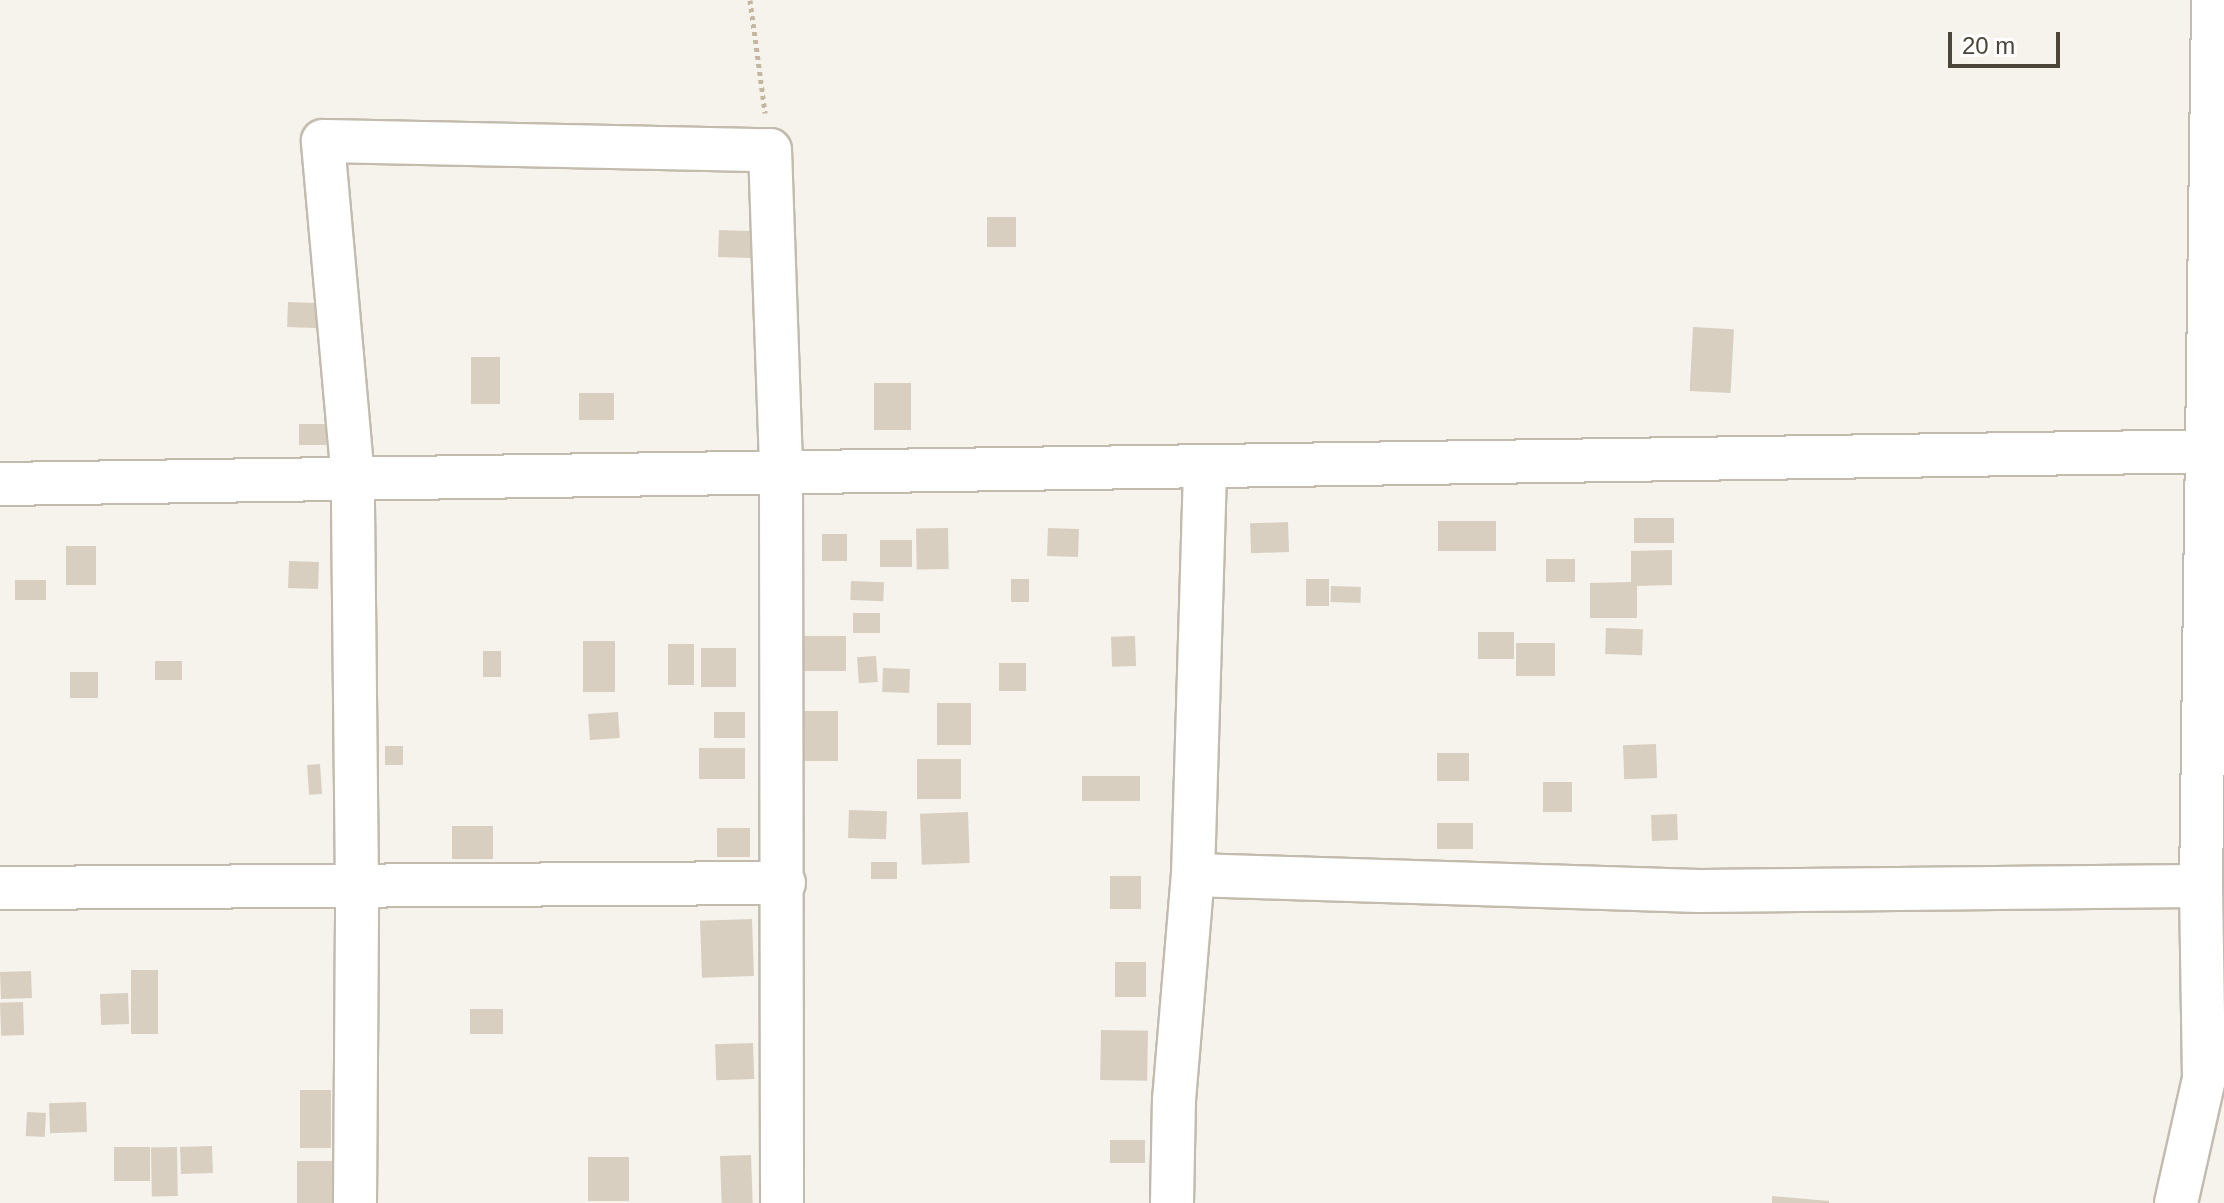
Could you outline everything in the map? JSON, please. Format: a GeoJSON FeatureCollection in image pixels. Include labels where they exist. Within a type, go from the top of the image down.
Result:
{"type":"FeatureCollection","features":[{"type":"Feature","properties":{"kind":"street"},"geometry":{"type":"LineString","coordinates":[[2176,1203],[2204,1079],[2201,886],[2216,452],[2213,0]]}},
{"type":"Feature","properties":{"kind":"street"},"geometry":{"type":"LineString","coordinates":[[355,1203],[357,886],[353,479],[323,141],[770,150],[781,473],[784,883],[782,1203]]}},
{"type":"Feature","properties":{"kind":"street"},"geometry":{"type":"LineString","coordinates":[[0,484],[2216,452]]}},
{"type":"Feature","properties":{"kind":"street"},"geometry":{"type":"LineString","coordinates":[[1172,1203],[1174,1100],[1193,875],[1205,466]]}},
{"type":"Feature","properties":{"kind":"street"},"geometry":{"type":"LineString","coordinates":[[1193,875],[1700,891],[2201,886]]}},
{"type":"Feature","properties":{"kind":"street"},"geometry":{"type":"LineString","coordinates":[[0,888],[784,883]]}},
{"type":"Feature","properties":{"kind":"path"},"geometry":{"type":"LineString","coordinates":[[750,0],[770,150]]}},
{"type":"Feature","properties":{"kind":"building"},"geometry":{"type":"Polygon","coordinates":[[[987,217],[1016,217],[1016,247],[987,247],[987,217]]]}},
{"type":"Feature","properties":{"kind":"building"},"geometry":{"type":"Polygon","coordinates":[[[719,230],[751,231],[750,258],[718,257],[719,230]]]}},
{"type":"Feature","properties":{"kind":"building"},"geometry":{"type":"Polygon","coordinates":[[[288,302],[322,303],[321,328],[287,327],[288,302]]]}},
{"type":"Feature","properties":{"kind":"building"},"geometry":{"type":"Polygon","coordinates":[[[1693,327],[1734,329],[1731,393],[1690,391],[1693,327]]]}},
{"type":"Feature","properties":{"kind":"building"},"geometry":{"type":"Polygon","coordinates":[[[471,357],[500,357],[500,404],[471,404],[471,357]]]}},
{"type":"Feature","properties":{"kind":"building"},"geometry":{"type":"Polygon","coordinates":[[[874,383],[911,383],[911,430],[874,430],[874,383]]]}},
{"type":"Feature","properties":{"kind":"building"},"geometry":{"type":"Polygon","coordinates":[[[579,393],[614,393],[614,420],[579,420],[579,393]]]}},
{"type":"Feature","properties":{"kind":"building"},"geometry":{"type":"Polygon","coordinates":[[[299,424],[326,424],[326,445],[299,445],[299,424]]]}},
{"type":"Feature","properties":{"kind":"building"},"geometry":{"type":"Polygon","coordinates":[[[1634,518],[1674,518],[1674,543],[1634,543],[1634,518]]]}},
{"type":"Feature","properties":{"kind":"building"},"geometry":{"type":"Polygon","coordinates":[[[1438,521],[1496,521],[1496,551],[1438,551],[1438,521]]]}},
{"type":"Feature","properties":{"kind":"building"},"geometry":{"type":"Polygon","coordinates":[[[1288,522],[1289,552],[1251,553],[1250,523],[1288,522]]]}},
{"type":"Feature","properties":{"kind":"building"},"geometry":{"type":"Polygon","coordinates":[[[948,528],[949,569],[917,570],[916,529],[948,528]]]}},
{"type":"Feature","properties":{"kind":"building"},"geometry":{"type":"Polygon","coordinates":[[[1048,528],[1079,529],[1078,557],[1047,556],[1048,528]]]}},
{"type":"Feature","properties":{"kind":"building"},"geometry":{"type":"Polygon","coordinates":[[[822,534],[847,534],[847,561],[822,561],[822,534]]]}},
{"type":"Feature","properties":{"kind":"building"},"geometry":{"type":"Polygon","coordinates":[[[880,540],[912,540],[912,567],[880,567],[880,540]]]}},
{"type":"Feature","properties":{"kind":"building"},"geometry":{"type":"Polygon","coordinates":[[[66,546],[96,546],[96,585],[66,585],[66,546]]]}},
{"type":"Feature","properties":{"kind":"building"},"geometry":{"type":"Polygon","coordinates":[[[1672,550],[1672,585],[1637,586],[1637,618],[1590,618],[1590,583],[1631,582],[1631,551],[1672,550]]]}},
{"type":"Feature","properties":{"kind":"building"},"geometry":{"type":"Polygon","coordinates":[[[1546,559],[1575,559],[1575,582],[1546,582],[1546,559]]]}},
{"type":"Feature","properties":{"kind":"building"},"geometry":{"type":"Polygon","coordinates":[[[289,561],[319,562],[318,589],[288,588],[289,561]]]}},
{"type":"Feature","properties":{"kind":"building"},"geometry":{"type":"Polygon","coordinates":[[[1011,579],[1029,579],[1029,602],[1011,602],[1011,579]]]}},
{"type":"Feature","properties":{"kind":"building"},"geometry":{"type":"Polygon","coordinates":[[[1306,579],[1329,579],[1329,606],[1306,606],[1306,579]]]}},
{"type":"Feature","properties":{"kind":"building"},"geometry":{"type":"Polygon","coordinates":[[[15,580],[46,580],[46,600],[15,600],[15,580]]]}},
{"type":"Feature","properties":{"kind":"building"},"geometry":{"type":"Polygon","coordinates":[[[851,581],[884,582],[883,601],[850,600],[851,581]]]}},
{"type":"Feature","properties":{"kind":"building"},"geometry":{"type":"Polygon","coordinates":[[[1331,586],[1361,587],[1360,603],[1330,602],[1331,586]]]}},
{"type":"Feature","properties":{"kind":"building"},"geometry":{"type":"Polygon","coordinates":[[[853,613],[880,613],[880,633],[853,633],[853,613]]]}},
{"type":"Feature","properties":{"kind":"building"},"geometry":{"type":"Polygon","coordinates":[[[1606,628],[1643,629],[1642,655],[1605,654],[1606,628]]]}},
{"type":"Feature","properties":{"kind":"building"},"geometry":{"type":"Polygon","coordinates":[[[1478,632],[1514,632],[1514,659],[1478,659],[1478,632]]]}},
{"type":"Feature","properties":{"kind":"building"},"geometry":{"type":"Polygon","coordinates":[[[802,636],[846,636],[846,671],[802,671],[802,636]]]}},
{"type":"Feature","properties":{"kind":"building"},"geometry":{"type":"Polygon","coordinates":[[[1135,636],[1136,666],[1112,667],[1111,637],[1135,636]]]}},
{"type":"Feature","properties":{"kind":"building"},"geometry":{"type":"Polygon","coordinates":[[[583,641],[615,641],[615,692],[583,692],[583,641]]]}},
{"type":"Feature","properties":{"kind":"building"},"geometry":{"type":"Polygon","coordinates":[[[1516,643],[1555,643],[1555,676],[1516,676],[1516,643]]]}},
{"type":"Feature","properties":{"kind":"building"},"geometry":{"type":"Polygon","coordinates":[[[668,644],[694,644],[694,685],[668,685],[668,644]]]}},
{"type":"Feature","properties":{"kind":"building"},"geometry":{"type":"Polygon","coordinates":[[[701,648],[736,648],[736,687],[701,687],[701,648]]]}},
{"type":"Feature","properties":{"kind":"building"},"geometry":{"type":"Polygon","coordinates":[[[483,651],[501,651],[501,677],[483,677],[483,651]]]}},
{"type":"Feature","properties":{"kind":"building"},"geometry":{"type":"Polygon","coordinates":[[[876,656],[878,682],[859,683],[857,657],[876,656]]]}},
{"type":"Feature","properties":{"kind":"building"},"geometry":{"type":"Polygon","coordinates":[[[155,661],[182,661],[182,680],[155,680],[155,661]]]}},
{"type":"Feature","properties":{"kind":"building"},"geometry":{"type":"Polygon","coordinates":[[[999,663],[1026,663],[1026,691],[999,691],[999,663]]]}},
{"type":"Feature","properties":{"kind":"building"},"geometry":{"type":"Polygon","coordinates":[[[883,668],[910,669],[909,693],[882,692],[883,668]]]}},
{"type":"Feature","properties":{"kind":"building"},"geometry":{"type":"Polygon","coordinates":[[[70,672],[98,672],[98,698],[70,698],[70,672]]]}},
{"type":"Feature","properties":{"kind":"building"},"geometry":{"type":"Polygon","coordinates":[[[937,703],[971,703],[971,745],[937,745],[937,703]]]}},
{"type":"Feature","properties":{"kind":"building"},"geometry":{"type":"Polygon","coordinates":[[[803,711],[838,711],[838,761],[803,761],[803,711]]]}},
{"type":"Feature","properties":{"kind":"building"},"geometry":{"type":"Polygon","coordinates":[[[618,712],[620,738],[590,740],[588,714],[618,712]]]}},
{"type":"Feature","properties":{"kind":"building"},"geometry":{"type":"Polygon","coordinates":[[[714,712],[745,712],[745,738],[714,738],[714,712]]]}},
{"type":"Feature","properties":{"kind":"building"},"geometry":{"type":"Polygon","coordinates":[[[1656,744],[1657,778],[1624,779],[1623,745],[1656,744]]]}},
{"type":"Feature","properties":{"kind":"building"},"geometry":{"type":"Polygon","coordinates":[[[385,746],[403,746],[403,765],[385,765],[385,746]]]}},
{"type":"Feature","properties":{"kind":"building"},"geometry":{"type":"Polygon","coordinates":[[[699,748],[745,748],[745,779],[699,779],[699,748]]]}},
{"type":"Feature","properties":{"kind":"building"},"geometry":{"type":"Polygon","coordinates":[[[1437,753],[1469,753],[1469,781],[1437,781],[1437,753]]]}},
{"type":"Feature","properties":{"kind":"building"},"geometry":{"type":"Polygon","coordinates":[[[917,759],[961,759],[961,799],[917,799],[917,759]]]}},
{"type":"Feature","properties":{"kind":"building"},"geometry":{"type":"Polygon","coordinates":[[[320,764],[322,794],[309,795],[307,765],[320,764]]]}},
{"type":"Feature","properties":{"kind":"building"},"geometry":{"type":"Polygon","coordinates":[[[1082,776],[1140,776],[1140,801],[1082,801],[1082,776]]]}},
{"type":"Feature","properties":{"kind":"building"},"geometry":{"type":"Polygon","coordinates":[[[1543,782],[1572,782],[1572,812],[1543,812],[1543,782]]]}},
{"type":"Feature","properties":{"kind":"building"},"geometry":{"type":"Polygon","coordinates":[[[849,810],[887,811],[886,839],[848,838],[849,810]]]}},
{"type":"Feature","properties":{"kind":"building"},"geometry":{"type":"Polygon","coordinates":[[[968,812],[970,863],[922,865],[920,814],[968,812]]]}},
{"type":"Feature","properties":{"kind":"building"},"geometry":{"type":"Polygon","coordinates":[[[1677,814],[1678,840],[1652,841],[1651,815],[1677,814]]]}},
{"type":"Feature","properties":{"kind":"building"},"geometry":{"type":"Polygon","coordinates":[[[1437,823],[1473,823],[1473,849],[1437,849],[1437,823]]]}},
{"type":"Feature","properties":{"kind":"building"},"geometry":{"type":"Polygon","coordinates":[[[452,826],[493,826],[493,859],[452,859],[452,826]]]}},
{"type":"Feature","properties":{"kind":"building"},"geometry":{"type":"Polygon","coordinates":[[[717,828],[750,828],[750,857],[717,857],[717,828]]]}},
{"type":"Feature","properties":{"kind":"building"},"geometry":{"type":"Polygon","coordinates":[[[871,862],[897,862],[897,879],[871,879],[871,862]]]}},
{"type":"Feature","properties":{"kind":"building"},"geometry":{"type":"Polygon","coordinates":[[[1110,876],[1141,876],[1141,909],[1110,909],[1110,876]]]}},
{"type":"Feature","properties":{"kind":"building"},"geometry":{"type":"Polygon","coordinates":[[[752,919],[754,976],[702,978],[700,921],[752,919]]]}},
{"type":"Feature","properties":{"kind":"building"},"geometry":{"type":"Polygon","coordinates":[[[1115,962],[1146,962],[1146,997],[1115,997],[1115,962]]]}},
{"type":"Feature","properties":{"kind":"building"},"geometry":{"type":"Polygon","coordinates":[[[131,970],[158,970],[158,1034],[131,1034],[131,970]]]}},
{"type":"Feature","properties":{"kind":"building"},"geometry":{"type":"Polygon","coordinates":[[[31,971],[32,998],[1,999],[0,972],[31,971]]]}},
{"type":"Feature","properties":{"kind":"building"},"geometry":{"type":"Polygon","coordinates":[[[128,993],[129,1024],[101,1025],[100,994],[128,993]]]}},
{"type":"Feature","properties":{"kind":"building"},"geometry":{"type":"Polygon","coordinates":[[[23,1002],[24,1035],[1,1036],[0,1003],[23,1002]]]}},
{"type":"Feature","properties":{"kind":"building"},"geometry":{"type":"Polygon","coordinates":[[[470,1009],[503,1009],[503,1034],[470,1034],[470,1009]]]}},
{"type":"Feature","properties":{"kind":"building"},"geometry":{"type":"Polygon","coordinates":[[[1101,1030],[1148,1031],[1147,1081],[1100,1080],[1101,1030]]]}},
{"type":"Feature","properties":{"kind":"building"},"geometry":{"type":"Polygon","coordinates":[[[753,1043],[754,1079],[716,1080],[715,1044],[753,1043]]]}},
{"type":"Feature","properties":{"kind":"building"},"geometry":{"type":"Polygon","coordinates":[[[300,1090],[331,1090],[331,1148],[300,1148],[300,1090]]]}},
{"type":"Feature","properties":{"kind":"building"},"geometry":{"type":"Polygon","coordinates":[[[86,1102],[87,1132],[50,1133],[49,1103],[86,1102]]]}},
{"type":"Feature","properties":{"kind":"building"},"geometry":{"type":"Polygon","coordinates":[[[27,1112],[46,1113],[45,1137],[26,1136],[27,1112]]]}},
{"type":"Feature","properties":{"kind":"building"},"geometry":{"type":"Polygon","coordinates":[[[1110,1140],[1145,1140],[1145,1163],[1110,1163],[1110,1140]]]}},
{"type":"Feature","properties":{"kind":"building"},"geometry":{"type":"Polygon","coordinates":[[[212,1146],[213,1173],[181,1174],[180,1147],[212,1146]]]}},
{"type":"Feature","properties":{"kind":"building"},"geometry":{"type":"Polygon","coordinates":[[[114,1147],[150,1147],[150,1181],[114,1181],[114,1147]]]}},
{"type":"Feature","properties":{"kind":"building"},"geometry":{"type":"Polygon","coordinates":[[[151,1147],[177,1147],[178,1196],[152,1196],[151,1147]]]}},
{"type":"Feature","properties":{"kind":"building"},"geometry":{"type":"Polygon","coordinates":[[[751,1155],[753,1203],[722,1203],[720,1156],[751,1155]]]}},
{"type":"Feature","properties":{"kind":"building"},"geometry":{"type":"Polygon","coordinates":[[[588,1157],[629,1157],[629,1201],[588,1201],[588,1157]]]}},
{"type":"Feature","properties":{"kind":"building"},"geometry":{"type":"Polygon","coordinates":[[[297,1161],[333,1161],[333,1203],[297,1203],[297,1161]]]}},
{"type":"Feature","properties":{"kind":"building"},"geometry":{"type":"Polygon","coordinates":[[[1772,1196],[1829,1201],[1829,1203],[1772,1203],[1772,1196]]]}}]}
